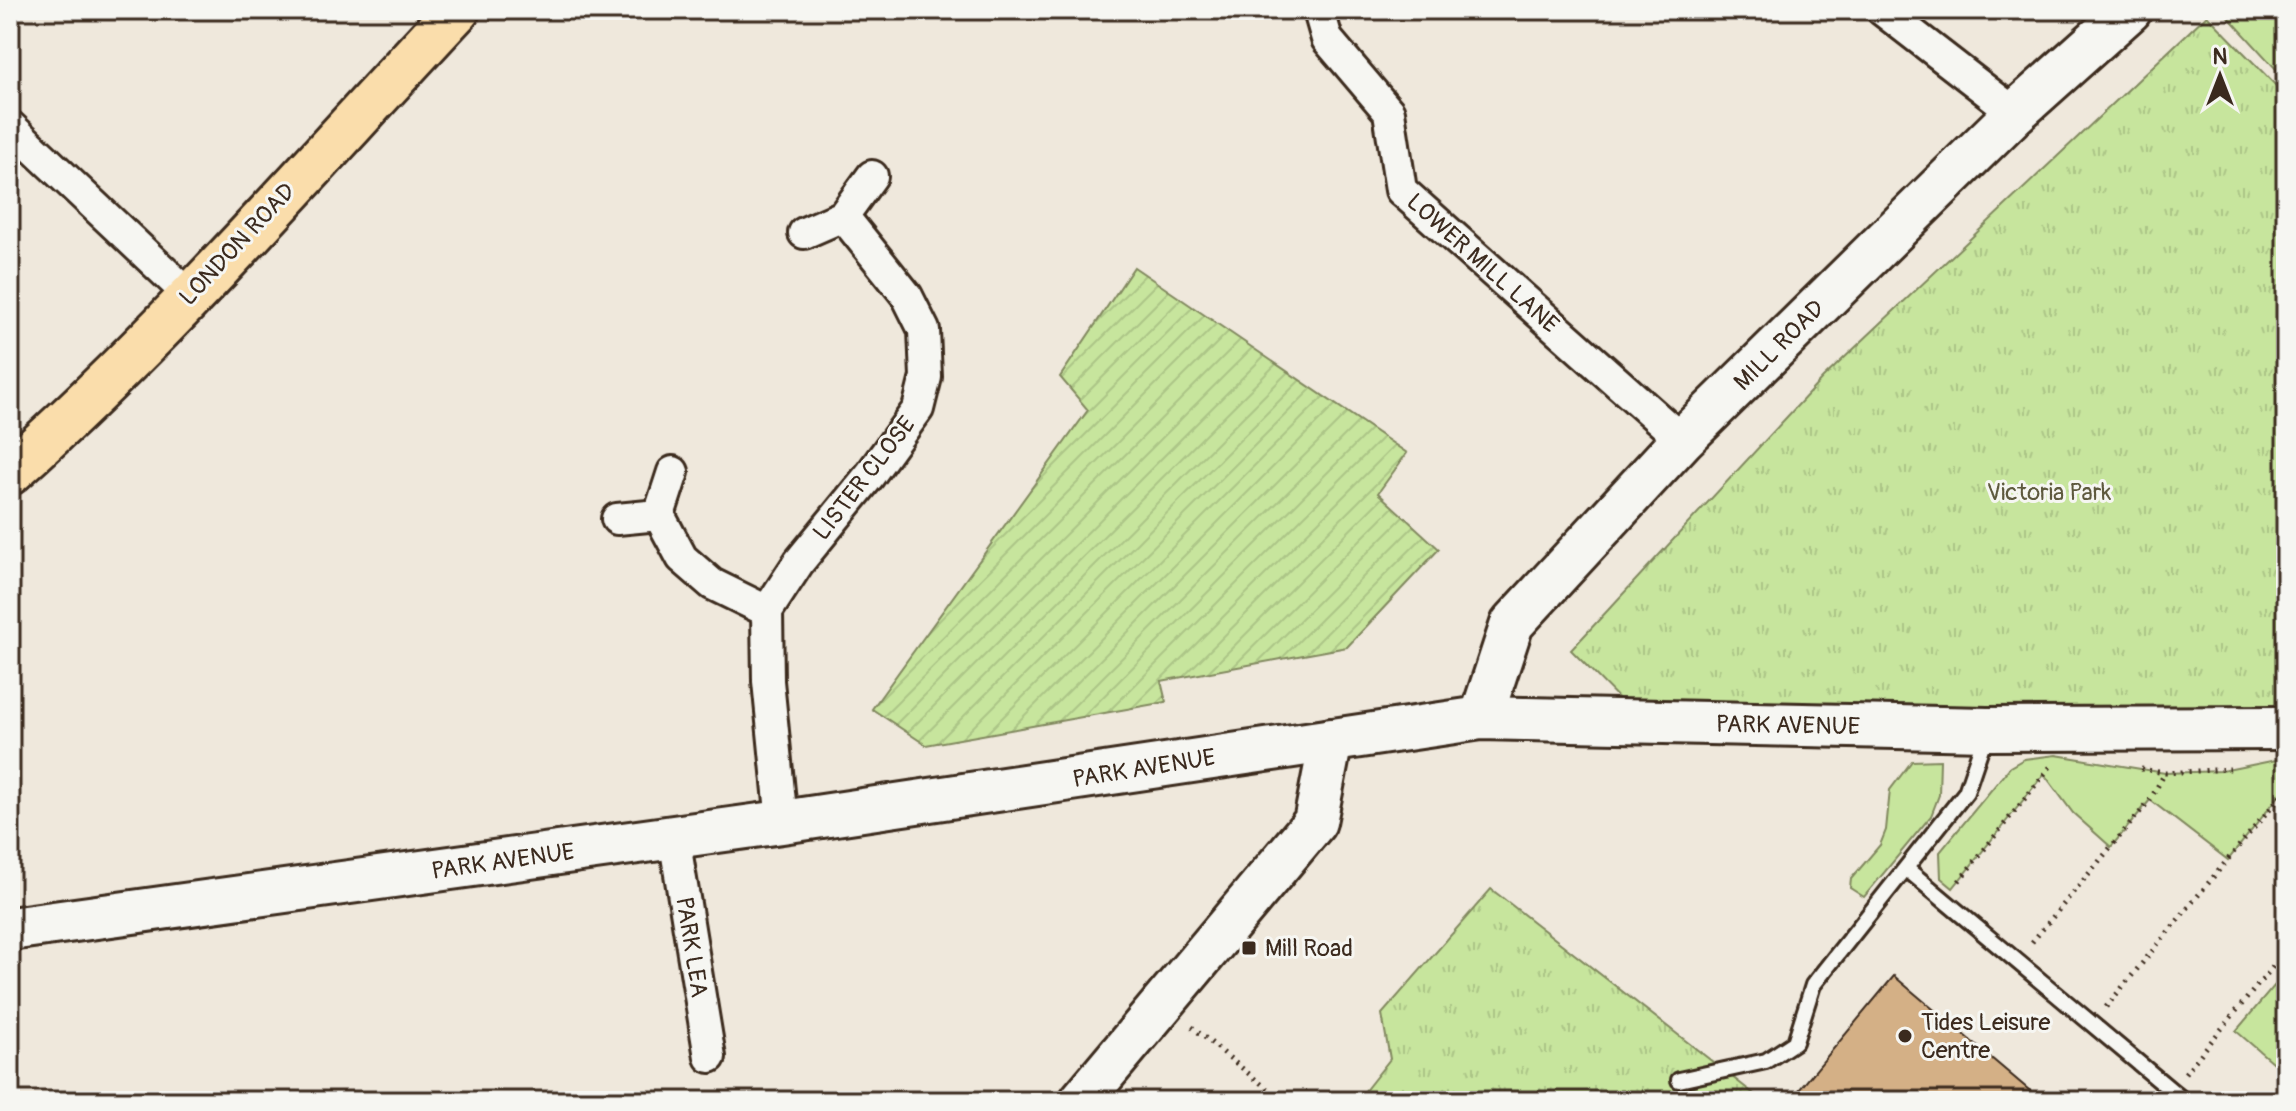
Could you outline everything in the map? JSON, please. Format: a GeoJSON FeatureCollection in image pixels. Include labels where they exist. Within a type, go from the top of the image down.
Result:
{"type":"FeatureCollection","features":[{"type":"Feature","properties":{"kind":"main road","name":"LONDON ROAD"},"geometry":{"type":"LineString","coordinates":[[10,472],[189,295],[457,10]]}},
{"type":"Feature","properties":{"kind":"street"},"geometry":{"type":"LineString","coordinates":[[1882,10],[2015,113]]}},
{"type":"Feature","properties":{"kind":"street","name":"MILL ROAD"},"geometry":{"type":"LineString","coordinates":[[1481,718],[1512,624],[1682,440],[2015,113],[2130,10]]}},
{"type":"Feature","properties":{"kind":"street","name":"LOWER MILL LANE"},"geometry":{"type":"LineString","coordinates":[[1319,11],[1327,39],[1389,112],[1401,190],[1682,440]]}},
{"type":"Feature","properties":{"kind":"street"},"geometry":{"type":"LineString","coordinates":[[10,126],[189,295]]}},
{"type":"Feature","properties":{"kind":"street"},"geometry":{"type":"LineString","coordinates":[[804,233],[843,216],[872,176]]}},
{"type":"Feature","properties":{"kind":"street","name":"LISTER CLOSE"},"geometry":{"type":"LineString","coordinates":[[767,611],[799,562],[870,475],[918,409],[926,377],[924,330],[907,296],[843,216]]}},
{"type":"Feature","properties":{"kind":"street"},"geometry":{"type":"LineString","coordinates":[[673,472],[659,515],[682,558],[712,584],[767,611],[768,681],[782,822]]}},
{"type":"Feature","properties":{"kind":"street"},"geometry":{"type":"LineString","coordinates":[[617,519],[659,515]]}},
{"type":"Feature","properties":{"kind":"street","name":"PARK AVENUE"},"geometry":{"type":"LineString","coordinates":[[10,929],[782,822],[1481,718],[1987,729],[2286,728]]}},
{"type":"Feature","properties":{"kind":"street"},"geometry":{"type":"LineString","coordinates":[[1081,1101],[1315,822],[1331,740]]}},
{"type":"Feature","properties":{"kind":"street","name":"PARK LEA"},"geometry":{"type":"LineString","coordinates":[[674,837],[710,1057]]}},
{"type":"Feature","properties":{"kind":"lane"},"geometry":{"type":"LineString","coordinates":[[1679,1080],[1766,1061],[1795,1042],[1813,985],[1908,870],[1966,792],[1987,729]]}},
{"type":"Feature","properties":{"kind":"lane"},"geometry":{"type":"LineString","coordinates":[[1908,870],[2184,1101]]}},
{"type":"Feature","properties":{"kind":"path"},"geometry":{"type":"LineString","coordinates":[[1944,900],[2050,767],[2056,755]]}},
{"type":"Feature","properties":{"kind":"path"},"geometry":{"type":"LineString","coordinates":[[2015,962],[2150,800],[2165,773]]}},
{"type":"Feature","properties":{"kind":"path"},"geometry":{"type":"LineString","coordinates":[[2091,1025],[2286,789]]}},
{"type":"Feature","properties":{"kind":"path"},"geometry":{"type":"LineString","coordinates":[[2170,1090],[2286,951]]}},
{"type":"Feature","properties":{"kind":"path"},"geometry":{"type":"LineString","coordinates":[[1163,1003],[1282,1101]]}},
{"type":"Feature","properties":{"kind":"green space"},"geometry":{"type":"Polygon","coordinates":[[[2222,10],[2286,10],[2286,80],[2222,10]]]}},
{"type":"Feature","properties":{"kind":"green space","name":"Victoria Park"},"geometry":{"type":"Polygon","coordinates":[[[2207,15],[2286,96],[2286,728],[1641,721],[1571,650],[1823,378],[2207,15]]]}},
{"type":"Feature","properties":{"kind":"green space"},"geometry":{"type":"Polygon","coordinates":[[[1134,267],[1407,453],[1378,493],[1439,549],[1347,647],[1161,681],[1166,702],[926,745],[872,709],[1088,410],[1060,377],[1134,267]]]}},
{"type":"Feature","properties":{"kind":"green space"},"geometry":{"type":"Polygon","coordinates":[[[2056,755],[2165,773],[2222,771],[2286,758],[2286,787],[2228,860],[2150,800],[2111,847],[2073,813],[2044,774],[1953,888],[1941,878],[1940,852],[2010,767],[2024,759],[2056,755]]]}},
{"type":"Feature","properties":{"kind":"green space"},"geometry":{"type":"Polygon","coordinates":[[[1940,760],[1939,795],[1931,816],[1864,897],[1850,888],[1851,879],[1880,845],[1886,830],[1890,790],[1912,761],[1940,760]]]}},
{"type":"Feature","properties":{"kind":"green space"},"geometry":{"type":"Polygon","coordinates":[[[1491,889],[1763,1101],[1357,1101],[1390,1059],[1382,1014],[1491,889]]]}},
{"type":"Feature","properties":{"kind":"green space"},"geometry":{"type":"Polygon","coordinates":[[[2286,972],[2286,1074],[2236,1031],[2286,972]]]}},
{"type":"Feature","properties":{"kind":"building","name":"Tides Leisure Centre"},"geometry":{"type":"Polygon","coordinates":[[[1894,976],[2042,1101],[1800,1101],[1794,1096],[1894,976]]]}},
{"type":"Feature","properties":{"kind":"place","name":"Mill Road"},"geometry":{"type":"Point","coordinates":[1249,948]}},
{"type":"Feature","properties":{"kind":"place","name":"Tides Leisure Centre"},"geometry":{"type":"Point","coordinates":[1905,1036]}}]}
